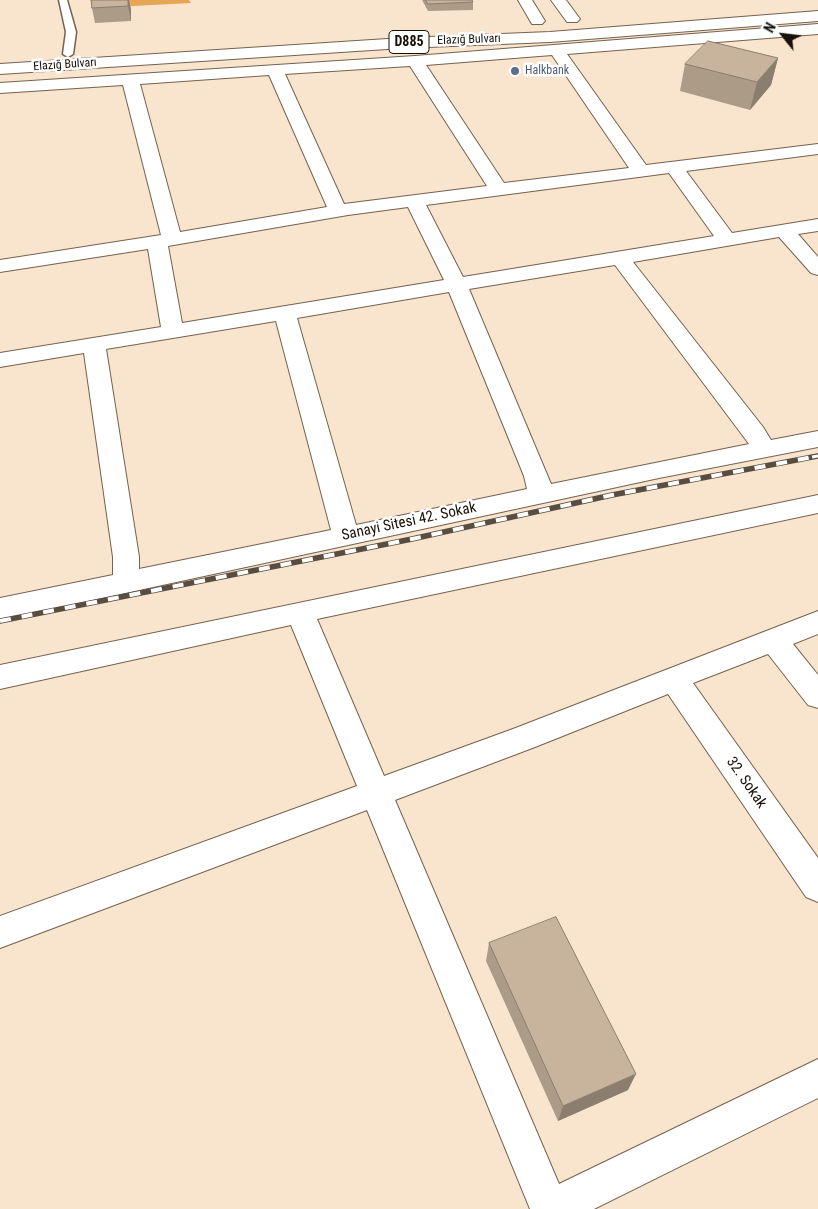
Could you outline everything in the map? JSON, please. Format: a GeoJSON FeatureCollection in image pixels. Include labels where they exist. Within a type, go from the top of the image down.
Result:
{"type":"FeatureCollection","features":[{"type":"Feature","properties":{"kind":"main road"},"geometry":{"type":"LineString","coordinates":[[525,0],[537,21]]}},
{"type":"Feature","properties":{"kind":"main road"},"geometry":{"type":"LineString","coordinates":[[558,0],[572,19]]}},
{"type":"Feature","properties":{"kind":"main road","name":"Elazığ Bulvarı"},"geometry":{"type":"LineString","coordinates":[[0,69],[403,42],[550,37],[818,16]]}},
{"type":"Feature","properties":{"kind":"main road","name":"Elazığ Bulvarı"},"geometry":{"type":"LineString","coordinates":[[518,22],[592,17]]}},
{"type":"Feature","properties":{"kind":"main road","name":"Elazığ Bulvarı"},"geometry":{"type":"LineString","coordinates":[[0,58],[488,24]]}},
{"type":"Feature","properties":{"kind":"main road"},"geometry":{"type":"LineString","coordinates":[[0,88],[557,51],[818,29]]}},
{"type":"Feature","properties":{"kind":"main road"},"geometry":{"type":"LineString","coordinates":[[557,51],[641,172]]}},
{"type":"Feature","properties":{"kind":"main road"},"geometry":{"type":"LineString","coordinates":[[415,61],[499,190]]}},
{"type":"Feature","properties":{"kind":"main road"},"geometry":{"type":"LineString","coordinates":[[275,71],[338,211]]}},
{"type":"Feature","properties":{"kind":"main road"},"geometry":{"type":"LineString","coordinates":[[130,79],[165,241],[173,331]]}},
{"type":"Feature","properties":{"kind":"main road"},"geometry":{"type":"LineString","coordinates":[[0,266],[165,241],[338,211],[818,149]]}},
{"type":"Feature","properties":{"kind":"main road"},"geometry":{"type":"LineString","coordinates":[[674,168],[727,240]]}},
{"type":"Feature","properties":{"kind":"main road"},"geometry":{"type":"LineString","coordinates":[[415,201],[457,285],[536,476],[541,495]]}},
{"type":"Feature","properties":{"kind":"main road"},"geometry":{"type":"LineString","coordinates":[[0,360],[818,225]]}},
{"type":"Feature","properties":{"kind":"main road"},"geometry":{"type":"LineString","coordinates":[[784,230],[818,269]]}},
{"type":"Feature","properties":{"kind":"main road"},"geometry":{"type":"LineString","coordinates":[[620,258],[755,433],[764,449]]}},
{"type":"Feature","properties":{"kind":"main road"},"geometry":{"type":"LineString","coordinates":[[285,313],[341,515],[344,536]]}},
{"type":"Feature","properties":{"kind":"main road"},"geometry":{"type":"LineString","coordinates":[[94,344],[126,557],[126,582]]}},
{"type":"Feature","properties":{"kind":"main road","name":"Sanayi Sitesi 42. Sokak"},"geometry":{"type":"LineString","coordinates":[[0,608],[818,439]]}},
{"type":"Feature","properties":{"kind":"main road"},"geometry":{"type":"LineString","coordinates":[[0,677],[300,612],[818,505]]}},
{"type":"Feature","properties":{"kind":"main road"},"geometry":{"type":"LineString","coordinates":[[300,612],[551,1209],[818,1078]]}},
{"type":"Feature","properties":{"kind":"main road"},"geometry":{"type":"LineString","coordinates":[[0,932],[524,738],[818,622]]}},
{"type":"Feature","properties":{"kind":"main road"},"geometry":{"type":"LineString","coordinates":[[773,640],[818,696]]}},
{"type":"Feature","properties":{"kind":"main road","name":"32. Sokak"},"geometry":{"type":"LineString","coordinates":[[674,679],[818,886]]}},
{"type":"Feature","properties":{"kind":"lane"},"geometry":{"type":"LineString","coordinates":[[63,0],[71,32],[68,54]]}},
{"type":"Feature","properties":{"kind":"shaded area"},"geometry":{"type":"Polygon","coordinates":[[[90,0],[189,0],[191,3],[93,8],[90,0]]]}},
{"type":"Feature","properties":{"kind":"building"},"geometry":{"type":"Polygon","coordinates":[[[92,0],[128,0],[128,6],[92,8],[92,0]]]}},
{"type":"Feature","properties":{"kind":"building"},"geometry":{"type":"Polygon","coordinates":[[[426,0],[472,0],[473,2],[428,4],[426,0]]]}},
{"type":"Feature","properties":{"kind":"building"},"geometry":{"type":"Polygon","coordinates":[[[708,41],[778,58],[757,82],[685,64],[708,41]]]}},
{"type":"Feature","properties":{"kind":"building"},"geometry":{"type":"Polygon","coordinates":[[[556,917],[636,1074],[563,1106],[489,943],[556,917]]]}},
{"type":"Feature","properties":{"kind":"railway"},"geometry":{"type":"LineString","coordinates":[[0,621],[412,539],[612,495],[818,456],[812,457]]}},
{"type":"Feature","properties":{"kind":"place","name":"Halkbank"},"geometry":{"type":"Point","coordinates":[515,71]}}]}
